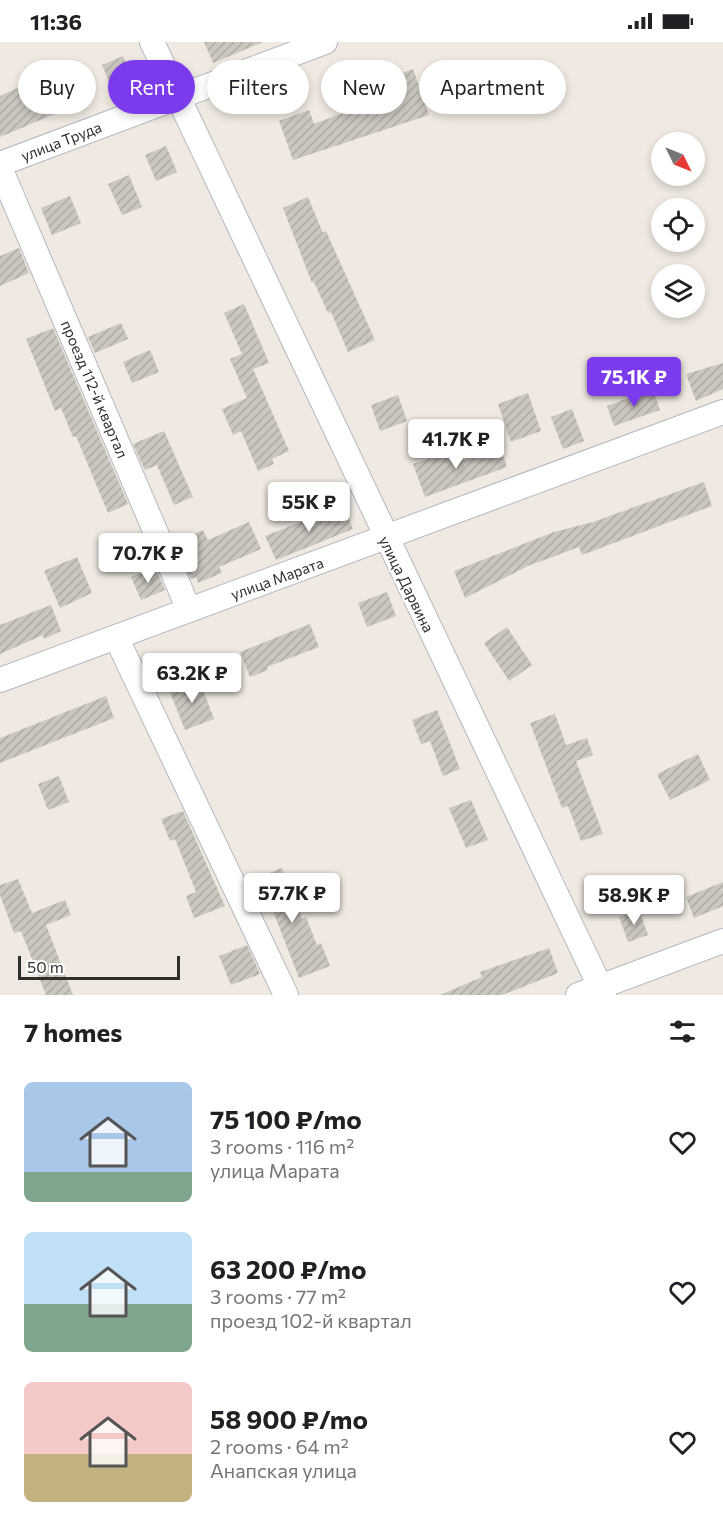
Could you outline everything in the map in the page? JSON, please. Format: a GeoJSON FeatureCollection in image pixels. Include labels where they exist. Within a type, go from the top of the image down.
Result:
{"type":"FeatureCollection","features":[{"type":"Feature","properties":{"kind":"street","name":"улица Дарвина"},"geometry":{"type":"LineString","coordinates":[[152,42],[160,60]]}},
{"type":"Feature","properties":{"kind":"street","name":"улица Труда"},"geometry":{"type":"LineString","coordinates":[[195,91],[325,42]]}},
{"type":"Feature","properties":{"kind":"street","name":"улица Труда"},"geometry":{"type":"LineString","coordinates":[[0,166],[135,114]]}},
{"type":"Feature","properties":{"kind":"street","name":"улица Дарвина"},"geometry":{"type":"LineString","coordinates":[[184,114],[385,538],[594,992]]}},
{"type":"Feature","properties":{"kind":"street","name":"проезд 112-й квартал"},"geometry":{"type":"LineString","coordinates":[[0,166],[189,610]]}},
{"type":"Feature","properties":{"kind":"street","name":"улица Марата"},"geometry":{"type":"LineString","coordinates":[[0,680],[723,412]]}},
{"type":"Feature","properties":{"kind":"street"},"geometry":{"type":"LineString","coordinates":[[116,637],[286,995]]}},
{"type":"Feature","properties":{"kind":"street"},"geometry":{"type":"LineString","coordinates":[[594,992],[723,941]]}},
{"type":"Feature","properties":{"kind":"building"},"geometry":{"type":"Polygon","coordinates":[[[204,42],[263,42],[220,60],[212,60],[204,42]]]}},
{"type":"Feature","properties":{"kind":"building"},"geometry":{"type":"Polygon","coordinates":[[[108,62],[108,80],[102,65],[108,62]]]}},
{"type":"Feature","properties":{"kind":"building"},"geometry":{"type":"Polygon","coordinates":[[[413,69],[419,86],[419,114],[429,115],[293,160],[279,121],[298,114],[309,114],[309,110],[314,124],[340,114],[407,114],[407,71],[413,69]]]}},
{"type":"Feature","properties":{"kind":"building"},"geometry":{"type":"Polygon","coordinates":[[[18,88],[18,114],[55,114],[0,137],[0,96],[18,88]]]}},
{"type":"Feature","properties":{"kind":"building"},"geometry":{"type":"Polygon","coordinates":[[[166,146],[177,172],[156,181],[145,155],[166,146]]]}},
{"type":"Feature","properties":{"kind":"building"},"geometry":{"type":"Polygon","coordinates":[[[129,175],[142,207],[122,215],[108,184],[129,175]]]}},
{"type":"Feature","properties":{"kind":"building"},"geometry":{"type":"Polygon","coordinates":[[[70,196],[81,223],[52,235],[41,208],[70,196]]]}},
{"type":"Feature","properties":{"kind":"building"},"geometry":{"type":"Polygon","coordinates":[[[308,197],[323,233],[326,231],[375,340],[348,352],[331,312],[328,313],[314,282],[312,283],[283,208],[308,197]]]}},
{"type":"Feature","properties":{"kind":"building"},"geometry":{"type":"Polygon","coordinates":[[[19,248],[29,273],[0,286],[0,256],[19,248]]]}},
{"type":"Feature","properties":{"kind":"building"},"geometry":{"type":"Polygon","coordinates":[[[244,304],[269,363],[253,369],[289,451],[272,459],[274,464],[258,471],[241,431],[233,435],[222,409],[247,398],[230,359],[242,354],[224,313],[244,304]]]}},
{"type":"Feature","properties":{"kind":"building"},"geometry":{"type":"Polygon","coordinates":[[[121,323],[128,339],[95,353],[88,337],[121,323]]]}},
{"type":"Feature","properties":{"kind":"building"},"geometry":{"type":"Polygon","coordinates":[[[53,328],[128,504],[108,513],[76,436],[73,437],[61,408],[55,411],[26,339],[53,328]]]}},
{"type":"Feature","properties":{"kind":"building"},"geometry":{"type":"Polygon","coordinates":[[[150,350],[159,372],[132,383],[123,362],[150,350]]]}},
{"type":"Feature","properties":{"kind":"building"},"geometry":{"type":"Polygon","coordinates":[[[723,363],[723,389],[696,401],[686,374],[723,363]]]}},
{"type":"Feature","properties":{"kind":"building"},"geometry":{"type":"Polygon","coordinates":[[[653,389],[660,410],[614,426],[607,406],[653,389]]]}},
{"type":"Feature","properties":{"kind":"building"},"geometry":{"type":"Polygon","coordinates":[[[528,393],[541,431],[511,442],[498,404],[528,393]]]}},
{"type":"Feature","properties":{"kind":"building"},"geometry":{"type":"Polygon","coordinates":[[[398,395],[407,421],[380,431],[371,405],[398,395]]]}},
{"type":"Feature","properties":{"kind":"building"},"geometry":{"type":"Polygon","coordinates":[[[572,409],[584,441],[563,449],[551,417],[572,409]]]}},
{"type":"Feature","properties":{"kind":"building"},"geometry":{"type":"Polygon","coordinates":[[[164,431],[193,497],[174,505],[157,465],[145,470],[133,444],[164,431]]]}},
{"type":"Feature","properties":{"kind":"building"},"geometry":{"type":"Polygon","coordinates":[[[500,447],[507,467],[425,497],[413,464],[451,451],[456,463],[500,447]]]}},
{"type":"Feature","properties":{"kind":"building"},"geometry":{"type":"Polygon","coordinates":[[[704,482],[712,506],[582,555],[579,547],[528,566],[465,598],[454,571],[554,532],[593,522],[704,482]]]}},
{"type":"Feature","properties":{"kind":"building"},"geometry":{"type":"Polygon","coordinates":[[[344,505],[353,529],[276,560],[265,536],[344,505]]]}},
{"type":"Feature","properties":{"kind":"building"},"geometry":{"type":"Polygon","coordinates":[[[249,522],[261,549],[219,567],[222,573],[198,583],[196,577],[191,579],[181,556],[185,554],[179,540],[203,530],[208,540],[249,522]]]}},
{"type":"Feature","properties":{"kind":"building"},"geometry":{"type":"Polygon","coordinates":[[[77,557],[92,593],[60,608],[44,571],[77,557]]]}},
{"type":"Feature","properties":{"kind":"building"},"geometry":{"type":"Polygon","coordinates":[[[155,567],[165,590],[141,600],[131,577],[155,567]]]}},
{"type":"Feature","properties":{"kind":"building"},"geometry":{"type":"Polygon","coordinates":[[[387,592],[396,616],[367,627],[358,603],[387,592]]]}},
{"type":"Feature","properties":{"kind":"building"},"geometry":{"type":"Polygon","coordinates":[[[51,605],[61,631],[44,639],[43,635],[0,654],[0,625],[51,605]]]}},
{"type":"Feature","properties":{"kind":"building"},"geometry":{"type":"Polygon","coordinates":[[[310,624],[319,647],[267,667],[268,670],[250,677],[240,652],[310,624]]]}},
{"type":"Feature","properties":{"kind":"building"},"geometry":{"type":"Polygon","coordinates":[[[507,627],[532,665],[509,681],[484,643],[507,627]]]}},
{"type":"Feature","properties":{"kind":"building"},"geometry":{"type":"Polygon","coordinates":[[[199,679],[214,719],[185,730],[169,690],[199,679]]]}},
{"type":"Feature","properties":{"kind":"building"},"geometry":{"type":"Polygon","coordinates":[[[106,696],[114,718],[0,763],[0,738],[106,696]]]}},
{"type":"Feature","properties":{"kind":"building"},"geometry":{"type":"Polygon","coordinates":[[[437,710],[460,769],[443,776],[430,741],[421,744],[412,720],[437,710]]]}},
{"type":"Feature","properties":{"kind":"building"},"geometry":{"type":"Polygon","coordinates":[[[555,714],[566,745],[587,738],[593,755],[576,761],[603,834],[581,841],[568,806],[562,808],[530,723],[555,714]]]}},
{"type":"Feature","properties":{"kind":"building"},"geometry":{"type":"Polygon","coordinates":[[[698,754],[710,780],[670,800],[657,774],[698,754]]]}},
{"type":"Feature","properties":{"kind":"building"},"geometry":{"type":"Polygon","coordinates":[[[59,776],[69,802],[48,810],[38,784],[59,776]]]}},
{"type":"Feature","properties":{"kind":"building"},"geometry":{"type":"Polygon","coordinates":[[[471,800],[488,840],[466,848],[449,808],[471,800]]]}},
{"type":"Feature","properties":{"kind":"building"},"geometry":{"type":"Polygon","coordinates":[[[183,811],[225,906],[194,918],[186,896],[196,892],[175,839],[170,841],[161,819],[183,811]]]}},
{"type":"Feature","properties":{"kind":"building"},"geometry":{"type":"Polygon","coordinates":[[[282,868],[302,919],[306,917],[317,945],[321,943],[330,966],[299,978],[268,898],[262,900],[254,879],[282,868]]]}},
{"type":"Feature","properties":{"kind":"building"},"geometry":{"type":"Polygon","coordinates":[[[18,879],[32,913],[65,900],[71,915],[46,925],[73,995],[46,995],[21,931],[14,933],[0,895],[0,885],[18,879]]]}},
{"type":"Feature","properties":{"kind":"building"},"geometry":{"type":"Polygon","coordinates":[[[723,882],[723,906],[694,918],[686,897],[723,882]]]}},
{"type":"Feature","properties":{"kind":"building"},"geometry":{"type":"Polygon","coordinates":[[[639,910],[648,935],[628,942],[619,917],[639,910]]]}},
{"type":"Feature","properties":{"kind":"building"},"geometry":{"type":"Polygon","coordinates":[[[247,945],[260,974],[231,985],[219,956],[247,945]]]}},
{"type":"Feature","properties":{"kind":"building"},"geometry":{"type":"Polygon","coordinates":[[[549,948],[558,973],[502,995],[440,995],[482,977],[480,972],[549,948]]]}}]}
